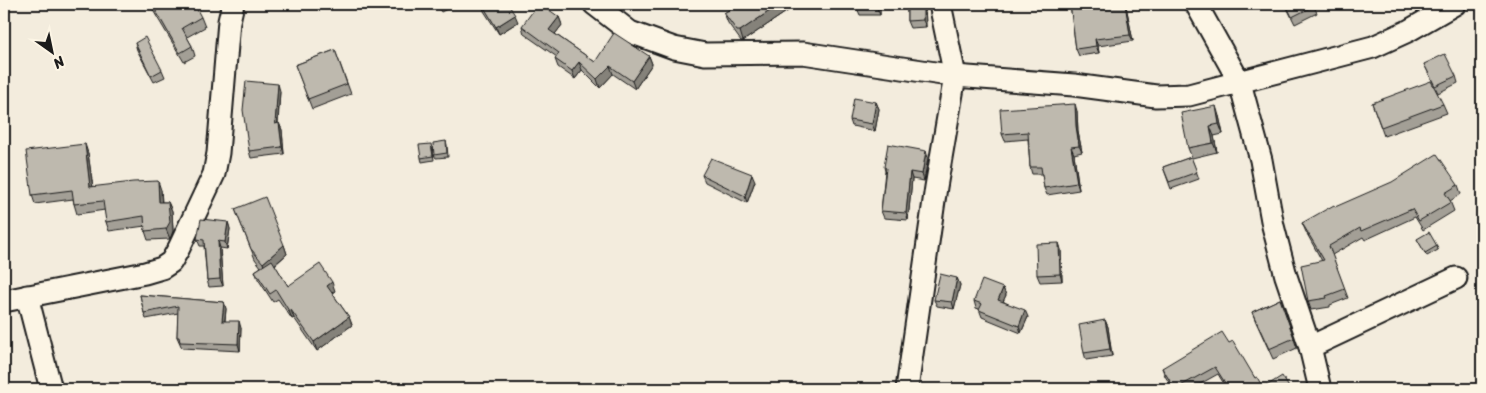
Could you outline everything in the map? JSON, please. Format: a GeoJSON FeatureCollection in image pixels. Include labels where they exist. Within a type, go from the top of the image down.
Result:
{"type":"FeatureCollection","features":[{"type":"Feature","properties":{"kind":"street"},"geometry":{"type":"LineString","coordinates":[[4,301],[145,273],[162,268],[171,262],[214,174],[218,153],[233,4]]}},
{"type":"Feature","properties":{"kind":"street"},"geometry":{"type":"LineString","coordinates":[[594,4],[630,32],[674,48],[705,54],[802,53],[955,76],[1074,85],[1156,96],[1189,95],[1373,48],[1408,31],[1455,4]]}},
{"type":"Feature","properties":{"kind":"street"},"geometry":{"type":"LineString","coordinates":[[907,389],[936,186],[955,76],[940,4]]}},
{"type":"Feature","properties":{"kind":"street"},"geometry":{"type":"LineString","coordinates":[[1196,4],[1240,83],[1261,160],[1273,226],[1286,276],[1310,346],[1320,389]]}},
{"type":"Feature","properties":{"kind":"street"},"geometry":{"type":"LineString","coordinates":[[1310,346],[1456,278]]}},
{"type":"Feature","properties":{"kind":"street"},"geometry":{"type":"LineString","coordinates":[[27,296],[51,389]]}},
{"type":"Feature","properties":{"kind":"building"},"geometry":{"type":"Polygon","coordinates":[[[152,4],[194,4],[201,17],[182,28],[192,46],[180,53],[152,4]]]}},
{"type":"Feature","properties":{"kind":"building"},"geometry":{"type":"Polygon","coordinates":[[[482,4],[508,4],[515,15],[496,27],[482,4]]]}},
{"type":"Feature","properties":{"kind":"building"},"geometry":{"type":"Polygon","coordinates":[[[538,4],[541,4],[559,17],[549,30],[595,62],[614,33],[649,56],[632,81],[610,66],[597,79],[579,62],[572,71],[555,59],[559,53],[522,26],[538,4]]]}},
{"type":"Feature","properties":{"kind":"building"},"geometry":{"type":"Polygon","coordinates":[[[738,4],[780,4],[740,31],[737,31],[724,13],[738,4]]]}},
{"type":"Feature","properties":{"kind":"building"},"geometry":{"type":"Polygon","coordinates":[[[857,4],[877,4],[877,8],[857,8],[857,4]]]}},
{"type":"Feature","properties":{"kind":"building"},"geometry":{"type":"Polygon","coordinates":[[[907,4],[923,4],[923,20],[907,21],[907,4]]]}},
{"type":"Feature","properties":{"kind":"building"},"geometry":{"type":"Polygon","coordinates":[[[1070,4],[1091,4],[1091,7],[1105,4],[1125,4],[1130,35],[1095,39],[1096,46],[1076,49],[1070,4]]]}},
{"type":"Feature","properties":{"kind":"building"},"geometry":{"type":"Polygon","coordinates":[[[1286,4],[1313,4],[1314,6],[1292,17],[1286,4]]]}},
{"type":"Feature","properties":{"kind":"building"},"geometry":{"type":"Polygon","coordinates":[[[145,37],[162,70],[151,76],[135,43],[145,37]]]}},
{"type":"Feature","properties":{"kind":"building"},"geometry":{"type":"Polygon","coordinates":[[[335,50],[347,84],[308,99],[295,65],[335,50]]]}},
{"type":"Feature","properties":{"kind":"building"},"geometry":{"type":"Polygon","coordinates":[[[1445,54],[1456,76],[1435,86],[1424,64],[1445,54]]]}},
{"type":"Feature","properties":{"kind":"building"},"geometry":{"type":"Polygon","coordinates":[[[246,81],[278,84],[275,124],[279,123],[282,147],[249,151],[243,110],[246,81]]]}},
{"type":"Feature","properties":{"kind":"building"},"geometry":{"type":"Polygon","coordinates":[[[1431,81],[1443,104],[1381,127],[1372,103],[1431,81]]]}},
{"type":"Feature","properties":{"kind":"building"},"geometry":{"type":"Polygon","coordinates":[[[854,98],[876,102],[872,124],[850,120],[854,98]]]}},
{"type":"Feature","properties":{"kind":"building"},"geometry":{"type":"Polygon","coordinates":[[[1075,104],[1079,146],[1071,147],[1077,183],[1044,188],[1041,167],[1030,167],[1028,132],[1002,134],[1000,109],[1075,104]]]}},
{"type":"Feature","properties":{"kind":"building"},"geometry":{"type":"Polygon","coordinates":[[[1216,106],[1219,124],[1210,126],[1213,143],[1188,148],[1181,113],[1216,106]]]}},
{"type":"Feature","properties":{"kind":"building"},"geometry":{"type":"Polygon","coordinates":[[[446,141],[447,153],[434,155],[433,143],[446,141]]]}},
{"type":"Feature","properties":{"kind":"building"},"geometry":{"type":"Polygon","coordinates":[[[85,144],[90,187],[158,181],[159,202],[168,202],[170,222],[166,229],[145,231],[144,216],[106,222],[103,201],[74,204],[72,190],[32,195],[26,151],[85,144]]]}},
{"type":"Feature","properties":{"kind":"building"},"geometry":{"type":"Polygon","coordinates":[[[431,144],[433,156],[421,158],[419,145],[431,144]]]}},
{"type":"Feature","properties":{"kind":"building"},"geometry":{"type":"Polygon","coordinates":[[[888,144],[926,151],[922,174],[910,172],[906,213],[881,211],[886,168],[884,167],[888,144]]]}},
{"type":"Feature","properties":{"kind":"building"},"geometry":{"type":"Polygon","coordinates":[[[1437,154],[1458,185],[1445,193],[1451,202],[1419,221],[1412,209],[1361,231],[1360,228],[1329,246],[1345,289],[1326,296],[1327,298],[1308,301],[1301,265],[1324,260],[1302,223],[1334,205],[1335,207],[1392,182],[1437,154]]]}},
{"type":"Feature","properties":{"kind":"building"},"geometry":{"type":"Polygon","coordinates":[[[1191,157],[1197,172],[1169,182],[1163,167],[1191,157]]]}},
{"type":"Feature","properties":{"kind":"building"},"geometry":{"type":"Polygon","coordinates":[[[711,158],[752,174],[745,196],[702,175],[711,158]]]}},
{"type":"Feature","properties":{"kind":"building"},"geometry":{"type":"Polygon","coordinates":[[[265,197],[284,245],[263,263],[251,249],[235,209],[265,197]]]}},
{"type":"Feature","properties":{"kind":"building"},"geometry":{"type":"Polygon","coordinates":[[[201,219],[228,222],[225,242],[218,241],[220,279],[207,280],[204,240],[197,239],[201,219]]]}},
{"type":"Feature","properties":{"kind":"building"},"geometry":{"type":"Polygon","coordinates":[[[1429,232],[1437,246],[1425,253],[1417,239],[1429,232]]]}},
{"type":"Feature","properties":{"kind":"building"},"geometry":{"type":"Polygon","coordinates":[[[1059,243],[1060,274],[1037,275],[1036,244],[1059,243]]]}},
{"type":"Feature","properties":{"kind":"building"},"geometry":{"type":"Polygon","coordinates":[[[272,260],[288,286],[320,264],[332,282],[327,286],[349,317],[314,342],[291,310],[289,311],[276,290],[270,294],[255,271],[272,260]]]}},
{"type":"Feature","properties":{"kind":"building"},"geometry":{"type":"Polygon","coordinates":[[[940,274],[957,278],[952,302],[934,300],[940,274]]]}},
{"type":"Feature","properties":{"kind":"building"},"geometry":{"type":"Polygon","coordinates":[[[982,280],[1003,288],[998,300],[1025,310],[1019,326],[979,310],[982,304],[974,301],[982,280]]]}},
{"type":"Feature","properties":{"kind":"building"},"geometry":{"type":"Polygon","coordinates":[[[140,295],[224,302],[222,321],[239,321],[238,344],[180,342],[179,337],[177,337],[178,306],[144,313],[140,295]]]}},
{"type":"Feature","properties":{"kind":"building"},"geometry":{"type":"Polygon","coordinates":[[[1280,299],[1294,338],[1269,349],[1252,312],[1280,299]]]}},
{"type":"Feature","properties":{"kind":"building"},"geometry":{"type":"Polygon","coordinates":[[[1105,320],[1110,349],[1084,353],[1079,325],[1105,320]]]}},
{"type":"Feature","properties":{"kind":"building"},"geometry":{"type":"Polygon","coordinates":[[[1222,332],[1229,343],[1233,341],[1263,388],[1282,376],[1290,389],[1229,389],[1215,367],[1175,389],[1162,368],[1222,332]]]}},
{"type":"Feature","properties":{"kind":"building"},"geometry":{"type":"Polygon","coordinates":[[[961,386],[962,389],[951,389],[961,386]]]}}]}
